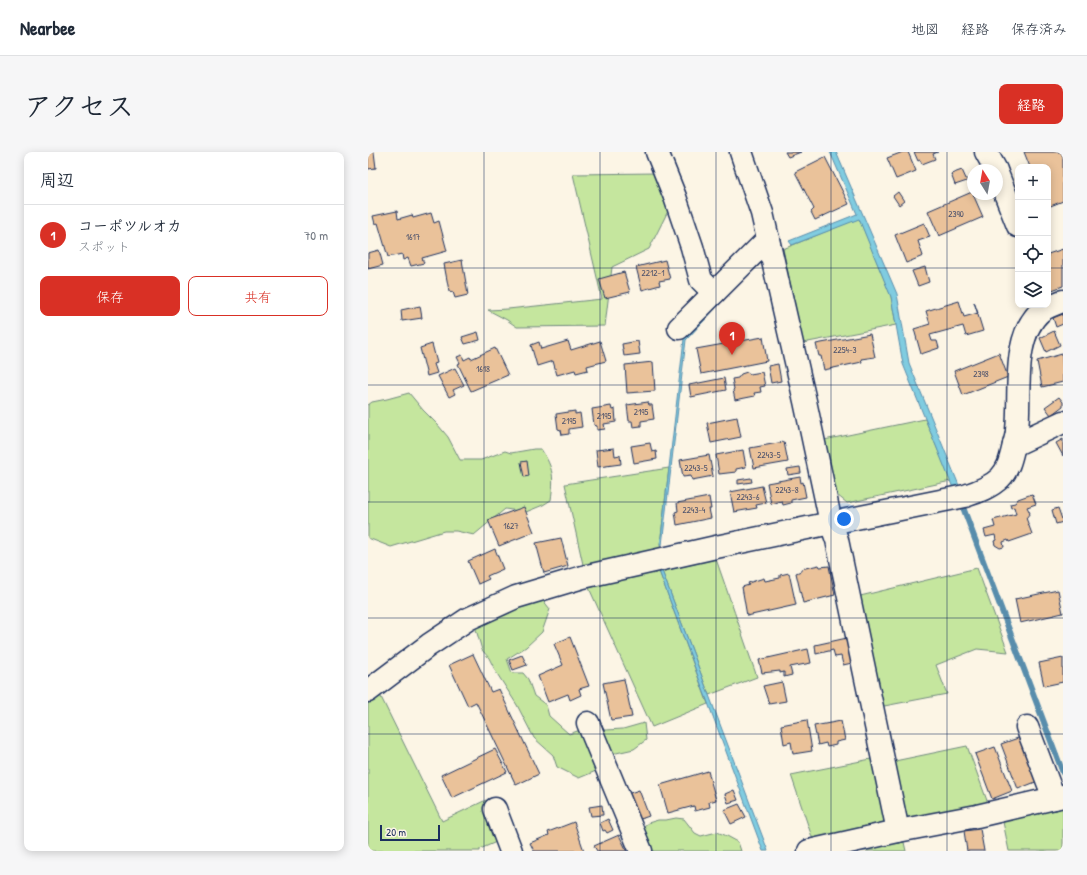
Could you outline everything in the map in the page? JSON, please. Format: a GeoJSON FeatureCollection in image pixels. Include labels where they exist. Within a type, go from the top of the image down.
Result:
{"type":"FeatureCollection","features":[{"type":"Feature","properties":{"kind":"street"},"geometry":{"type":"LineString","coordinates":[[657,152],[675,197],[692,247],[701,280],[714,293]]}},
{"type":"Feature","properties":{"kind":"street"},"geometry":{"type":"LineString","coordinates":[[741,152],[762,213],[831,523],[837,540],[898,831]]}},
{"type":"Feature","properties":{"kind":"street"},"geometry":{"type":"LineString","coordinates":[[986,152],[992,164]]}},
{"type":"Feature","properties":{"kind":"street"},"geometry":{"type":"LineString","coordinates":[[1003,188],[1015,218]]}},
{"type":"Feature","properties":{"kind":"street"},"geometry":{"type":"LineString","coordinates":[[679,328],[768,240]]}},
{"type":"Feature","properties":{"kind":"street"},"geometry":{"type":"LineString","coordinates":[[368,691],[429,645],[468,619],[516,598],[583,577],[716,547],[965,496],[985,488],[1000,478],[1010,462],[1017,431],[1020,354],[1024,338],[1030,325],[1041,312],[1054,303]]}},
{"type":"Feature","properties":{"kind":"street"},"geometry":{"type":"LineString","coordinates":[[1014,445],[1063,422]]}},
{"type":"Feature","properties":{"kind":"street"},"geometry":{"type":"LineString","coordinates":[[588,723],[641,851]]}},
{"type":"Feature","properties":{"kind":"street"},"geometry":{"type":"LineString","coordinates":[[809,851],[898,831],[977,816],[1059,797],[1027,727]]}},
{"type":"Feature","properties":{"kind":"street"},"geometry":{"type":"LineString","coordinates":[[495,809],[511,851]]}},
{"type":"Feature","properties":{"kind":"green space"},"geometry":{"type":"Polygon","coordinates":[[[658,173],[669,209],[649,249],[612,267],[605,326],[517,327],[488,310],[602,299],[573,174],[658,173]]]}},
{"type":"Feature","properties":{"kind":"green space"},"geometry":{"type":"Polygon","coordinates":[[[859,218],[891,296],[896,325],[803,343],[783,249],[859,218]]]}},
{"type":"Feature","properties":{"kind":"green space"},"geometry":{"type":"Polygon","coordinates":[[[409,393],[448,437],[460,460],[481,460],[505,451],[511,453],[541,449],[552,473],[553,485],[551,500],[526,512],[505,509],[474,535],[456,531],[444,531],[391,547],[368,538],[368,405],[372,402],[409,393]]]}},
{"type":"Feature","properties":{"kind":"green space"},"geometry":{"type":"Polygon","coordinates":[[[925,419],[951,481],[847,503],[837,495],[824,440],[925,419]]]}},
{"type":"Feature","properties":{"kind":"green space"},"geometry":{"type":"Polygon","coordinates":[[[669,468],[660,545],[661,550],[584,569],[565,484],[669,468]]]}},
{"type":"Feature","properties":{"kind":"green space"},"geometry":{"type":"Polygon","coordinates":[[[716,559],[757,677],[709,695],[662,571],[716,559]]]}},
{"type":"Feature","properties":{"kind":"green space"},"geometry":{"type":"Polygon","coordinates":[[[977,568],[1008,652],[977,649],[936,665],[947,694],[879,707],[856,597],[977,568]]]}},
{"type":"Feature","properties":{"kind":"green space"},"geometry":{"type":"Polygon","coordinates":[[[659,571],[708,704],[652,727],[589,588],[624,578],[659,571]]]}},
{"type":"Feature","properties":{"kind":"green space"},"geometry":{"type":"Polygon","coordinates":[[[542,599],[550,609],[542,632],[526,647],[507,659],[512,673],[523,673],[528,679],[534,696],[546,705],[549,716],[569,734],[583,729],[623,729],[644,723],[646,740],[634,749],[603,756],[596,771],[579,778],[557,767],[553,755],[534,738],[517,705],[489,658],[482,650],[475,626],[518,607],[542,599]]]}},
{"type":"Feature","properties":{"kind":"green space"},"geometry":{"type":"Polygon","coordinates":[[[380,695],[442,821],[486,800],[501,840],[480,849],[480,851],[368,851],[368,703],[380,695]]]}},
{"type":"Feature","properties":{"kind":"green space"},"geometry":{"type":"Polygon","coordinates":[[[967,746],[989,806],[908,823],[890,762],[967,746]]]}},
{"type":"Feature","properties":{"kind":"green space"},"geometry":{"type":"Polygon","coordinates":[[[876,758],[889,821],[885,828],[814,843],[791,775],[876,758]]]}},
{"type":"Feature","properties":{"kind":"green space"},"geometry":{"type":"Polygon","coordinates":[[[1063,803],[1063,851],[1009,851],[1002,817],[1063,803]]]}},
{"type":"Feature","properties":{"kind":"green space"},"geometry":{"type":"Polygon","coordinates":[[[676,818],[684,819],[695,833],[701,836],[717,832],[727,836],[738,842],[741,851],[646,851],[638,830],[648,823],[676,818]]]}},
{"type":"Feature","properties":{"kind":"green space"},"geometry":{"type":"Polygon","coordinates":[[[903,838],[906,851],[845,851],[903,838]]]}},
{"type":"Feature","properties":{"kind":"water"},"geometry":{"type":"Polygon","coordinates":[[[830,152],[836,152],[897,294],[909,363],[958,483],[964,510],[961,508],[903,364],[891,297],[859,219],[792,245],[789,241],[857,214],[830,152]]]}},
{"type":"Feature","properties":{"kind":"water"},"geometry":{"type":"Polygon","coordinates":[[[756,260],[759,262],[686,340],[662,545],[660,545],[684,339],[756,260]]]}},
{"type":"Feature","properties":{"kind":"water"},"geometry":{"type":"Polygon","coordinates":[[[659,571],[662,571],[768,851],[763,851],[659,571]]]}},
{"type":"Feature","properties":{"kind":"building"},"geometry":{"type":"Polygon","coordinates":[[[368,152],[374,152],[376,168],[368,169],[368,152]]]}},
{"type":"Feature","properties":{"kind":"building"},"geometry":{"type":"Polygon","coordinates":[[[785,152],[801,152],[788,157],[785,152]]]}},
{"type":"Feature","properties":{"kind":"building"},"geometry":{"type":"Polygon","coordinates":[[[903,152],[908,152],[916,171],[896,179],[887,158],[903,152]]]}},
{"type":"Feature","properties":{"kind":"building"},"geometry":{"type":"Polygon","coordinates":[[[914,152],[938,152],[933,154],[935,159],[922,164],[920,160],[918,161],[914,152]]]}},
{"type":"Feature","properties":{"kind":"building"},"geometry":{"type":"Polygon","coordinates":[[[1024,152],[1061,152],[1063,157],[1063,201],[1051,206],[1051,164],[1029,164],[1024,152]]]}},
{"type":"Feature","properties":{"kind":"building"},"geometry":{"type":"Polygon","coordinates":[[[825,157],[849,204],[815,220],[811,212],[814,209],[795,172],[825,157]]]}},
{"type":"Feature","properties":{"kind":"building"},"geometry":{"type":"Polygon","coordinates":[[[962,170],[967,181],[955,185],[951,174],[962,170]]]}},
{"type":"Feature","properties":{"kind":"building"},"geometry":{"type":"Polygon","coordinates":[[[898,192],[904,201],[899,205],[893,196],[898,192]]]}},
{"type":"Feature","properties":{"kind":"building"},"geometry":{"type":"Polygon","coordinates":[[[967,194],[967,200],[976,200],[983,217],[939,236],[928,211],[967,194]]]}},
{"type":"Feature","properties":{"kind":"building"},"geometry":{"type":"Polygon","coordinates":[[[397,211],[398,219],[412,215],[413,218],[431,213],[434,223],[439,221],[447,251],[422,258],[424,263],[411,266],[408,258],[403,260],[402,254],[388,257],[378,223],[375,224],[373,216],[397,211]]]}},
{"type":"Feature","properties":{"kind":"building"},"geometry":{"type":"Polygon","coordinates":[[[924,223],[930,237],[918,241],[923,256],[906,263],[895,235],[924,223]]]}},
{"type":"Feature","properties":{"kind":"building"},"geometry":{"type":"Polygon","coordinates":[[[1063,249],[1063,286],[1052,290],[1051,288],[1051,253],[1063,249]]]}},
{"type":"Feature","properties":{"kind":"building"},"geometry":{"type":"Polygon","coordinates":[[[379,250],[383,265],[368,269],[368,253],[379,250]]]}},
{"type":"Feature","properties":{"kind":"building"},"geometry":{"type":"Polygon","coordinates":[[[462,260],[468,295],[455,298],[453,292],[449,291],[444,264],[462,260]]]}},
{"type":"Feature","properties":{"kind":"building"},"geometry":{"type":"Polygon","coordinates":[[[665,260],[670,279],[659,281],[660,285],[642,290],[636,267],[665,260]]]}},
{"type":"Feature","properties":{"kind":"building"},"geometry":{"type":"Polygon","coordinates":[[[925,267],[929,282],[918,286],[912,271],[925,267]]]}},
{"type":"Feature","properties":{"kind":"building"},"geometry":{"type":"Polygon","coordinates":[[[624,272],[630,292],[605,298],[599,279],[624,272]]]}},
{"type":"Feature","properties":{"kind":"building"},"geometry":{"type":"Polygon","coordinates":[[[959,301],[964,317],[977,313],[983,331],[966,336],[963,326],[930,335],[932,341],[937,341],[939,348],[921,354],[914,329],[930,324],[926,311],[959,301]]]}},
{"type":"Feature","properties":{"kind":"building"},"geometry":{"type":"Polygon","coordinates":[[[420,306],[422,318],[402,321],[401,310],[420,306]]]}},
{"type":"Feature","properties":{"kind":"building"},"geometry":{"type":"Polygon","coordinates":[[[1063,314],[1063,324],[1056,327],[1053,318],[1063,314]]]}},
{"type":"Feature","properties":{"kind":"building"},"geometry":{"type":"Polygon","coordinates":[[[1054,331],[1060,345],[1046,352],[1040,338],[1054,331]]]}},
{"type":"Feature","properties":{"kind":"building"},"geometry":{"type":"Polygon","coordinates":[[[478,332],[480,340],[465,344],[462,337],[478,332]]]}},
{"type":"Feature","properties":{"kind":"building"},"geometry":{"type":"Polygon","coordinates":[[[870,334],[875,357],[861,359],[862,362],[824,370],[821,356],[819,356],[816,344],[870,334]]]}},
{"type":"Feature","properties":{"kind":"building"},"geometry":{"type":"Polygon","coordinates":[[[763,337],[767,361],[701,374],[696,349],[763,337]]]}},
{"type":"Feature","properties":{"kind":"building"},"geometry":{"type":"Polygon","coordinates":[[[568,341],[571,350],[600,341],[606,361],[587,366],[588,370],[576,373],[575,370],[557,375],[553,361],[537,366],[531,345],[539,342],[541,349],[568,341]]]}},
{"type":"Feature","properties":{"kind":"building"},"geometry":{"type":"Polygon","coordinates":[[[638,341],[640,354],[624,356],[622,344],[638,341]]]}},
{"type":"Feature","properties":{"kind":"building"},"geometry":{"type":"Polygon","coordinates":[[[432,344],[437,363],[434,364],[437,373],[427,376],[420,348],[432,344]]]}},
{"type":"Feature","properties":{"kind":"building"},"geometry":{"type":"Polygon","coordinates":[[[495,348],[508,375],[471,391],[458,364],[460,363],[457,357],[462,355],[464,360],[470,357],[471,359],[495,348]]]}},
{"type":"Feature","properties":{"kind":"building"},"geometry":{"type":"Polygon","coordinates":[[[999,353],[1008,377],[963,395],[954,371],[999,353]]]}},
{"type":"Feature","properties":{"kind":"building"},"geometry":{"type":"Polygon","coordinates":[[[1062,354],[1063,382],[1042,387],[1037,361],[1062,354]]]}},
{"type":"Feature","properties":{"kind":"building"},"geometry":{"type":"Polygon","coordinates":[[[653,362],[655,391],[627,393],[625,365],[653,362]]]}},
{"type":"Feature","properties":{"kind":"building"},"geometry":{"type":"Polygon","coordinates":[[[778,364],[781,381],[771,383],[768,366],[778,364]]]}},
{"type":"Feature","properties":{"kind":"building"},"geometry":{"type":"Polygon","coordinates":[[[455,368],[464,385],[453,390],[455,394],[449,397],[438,376],[455,368]]]}},
{"type":"Feature","properties":{"kind":"building"},"geometry":{"type":"Polygon","coordinates":[[[747,372],[750,374],[762,372],[765,386],[760,387],[761,392],[754,393],[755,396],[735,400],[732,379],[738,378],[741,374],[747,372]]]}},
{"type":"Feature","properties":{"kind":"building"},"geometry":{"type":"Polygon","coordinates":[[[724,378],[726,390],[691,397],[689,385],[724,378]]]}},
{"type":"Feature","properties":{"kind":"building"},"geometry":{"type":"Polygon","coordinates":[[[1059,397],[1063,402],[1063,406],[1051,415],[1045,407],[1059,397]]]}},
{"type":"Feature","properties":{"kind":"building"},"geometry":{"type":"Polygon","coordinates":[[[648,402],[649,405],[652,405],[654,419],[641,421],[641,426],[633,427],[632,421],[629,421],[627,405],[648,402]]]}},
{"type":"Feature","properties":{"kind":"building"},"geometry":{"type":"Polygon","coordinates":[[[611,406],[612,410],[615,409],[616,422],[604,424],[605,429],[597,430],[597,426],[594,425],[592,409],[611,406]]]}},
{"type":"Feature","properties":{"kind":"building"},"geometry":{"type":"Polygon","coordinates":[[[575,411],[575,414],[580,413],[582,427],[569,429],[569,434],[562,435],[561,430],[558,429],[556,414],[575,411]]]}},
{"type":"Feature","properties":{"kind":"building"},"geometry":{"type":"Polygon","coordinates":[[[737,417],[741,437],[711,443],[707,423],[737,417]]]}},
{"type":"Feature","properties":{"kind":"building"},"geometry":{"type":"Polygon","coordinates":[[[1063,439],[1063,456],[1056,443],[1063,439]]]}},
{"type":"Feature","properties":{"kind":"building"},"geometry":{"type":"Polygon","coordinates":[[[784,442],[788,462],[754,468],[750,448],[784,442]]]}},
{"type":"Feature","properties":{"kind":"building"},"geometry":{"type":"Polygon","coordinates":[[[650,443],[652,452],[656,451],[657,459],[634,463],[631,446],[650,443]]]}},
{"type":"Feature","properties":{"kind":"building"},"geometry":{"type":"Polygon","coordinates":[[[614,448],[615,456],[620,455],[621,464],[598,467],[596,450],[614,448]]]}},
{"type":"Feature","properties":{"kind":"building"},"geometry":{"type":"Polygon","coordinates":[[[743,450],[746,467],[736,469],[736,472],[719,474],[716,455],[743,450]]]}},
{"type":"Feature","properties":{"kind":"building"},"geometry":{"type":"Polygon","coordinates":[[[709,455],[713,476],[692,480],[691,476],[683,477],[680,460],[709,455]]]}},
{"type":"Feature","properties":{"kind":"building"},"geometry":{"type":"Polygon","coordinates":[[[527,461],[529,476],[524,477],[521,462],[527,461]]]}},
{"type":"Feature","properties":{"kind":"building"},"geometry":{"type":"Polygon","coordinates":[[[800,467],[801,473],[788,475],[787,469],[800,467]]]}},
{"type":"Feature","properties":{"kind":"building"},"geometry":{"type":"Polygon","coordinates":[[[800,477],[801,483],[803,482],[806,497],[791,500],[791,503],[783,505],[782,501],[771,504],[767,483],[800,477]]]}},
{"type":"Feature","properties":{"kind":"building"},"geometry":{"type":"Polygon","coordinates":[[[751,478],[752,482],[738,484],[738,480],[751,478]]]}},
{"type":"Feature","properties":{"kind":"building"},"geometry":{"type":"Polygon","coordinates":[[[762,486],[766,503],[756,505],[757,508],[734,512],[730,492],[762,486]]]}},
{"type":"Feature","properties":{"kind":"building"},"geometry":{"type":"Polygon","coordinates":[[[1032,494],[1036,504],[1027,507],[1030,513],[1026,518],[1032,534],[1009,542],[1008,540],[1003,542],[1004,547],[1000,548],[995,545],[995,535],[986,537],[984,530],[995,527],[993,520],[1016,514],[1014,507],[1011,508],[1010,504],[1015,503],[1018,499],[1032,494]]]}},
{"type":"Feature","properties":{"kind":"building"},"geometry":{"type":"Polygon","coordinates":[[[709,497],[711,518],[677,525],[675,512],[678,511],[677,503],[709,497]]]}},
{"type":"Feature","properties":{"kind":"building"},"geometry":{"type":"Polygon","coordinates":[[[524,507],[534,532],[499,546],[488,520],[524,507]]]}},
{"type":"Feature","properties":{"kind":"building"},"geometry":{"type":"Polygon","coordinates":[[[1058,508],[1063,522],[1056,524],[1052,510],[1058,508]]]}},
{"type":"Feature","properties":{"kind":"building"},"geometry":{"type":"Polygon","coordinates":[[[561,538],[568,566],[544,573],[536,543],[561,538]]]}},
{"type":"Feature","properties":{"kind":"building"},"geometry":{"type":"Polygon","coordinates":[[[495,549],[503,569],[487,576],[489,579],[478,584],[468,561],[495,549]]]}},
{"type":"Feature","properties":{"kind":"building"},"geometry":{"type":"Polygon","coordinates":[[[819,565],[820,567],[829,566],[835,595],[803,603],[796,573],[801,571],[801,569],[819,565]]]}},
{"type":"Feature","properties":{"kind":"building"},"geometry":{"type":"Polygon","coordinates":[[[789,573],[796,605],[747,616],[742,587],[749,585],[748,583],[764,578],[765,581],[780,578],[780,575],[789,573]]]}},
{"type":"Feature","properties":{"kind":"building"},"geometry":{"type":"Polygon","coordinates":[[[1058,590],[1063,613],[1020,623],[1015,599],[1058,590]]]}},
{"type":"Feature","properties":{"kind":"building"},"geometry":{"type":"Polygon","coordinates":[[[570,637],[589,686],[579,689],[581,695],[570,700],[568,694],[548,702],[538,676],[563,665],[554,644],[570,637]]]}},
{"type":"Feature","properties":{"kind":"building"},"geometry":{"type":"Polygon","coordinates":[[[847,638],[852,663],[843,665],[841,656],[835,657],[833,650],[816,654],[815,645],[847,638]]]}},
{"type":"Feature","properties":{"kind":"building"},"geometry":{"type":"Polygon","coordinates":[[[808,649],[811,663],[790,667],[792,675],[784,677],[784,672],[780,673],[780,671],[762,673],[759,660],[808,649]]]}},
{"type":"Feature","properties":{"kind":"building"},"geometry":{"type":"Polygon","coordinates":[[[473,654],[491,692],[499,689],[539,774],[516,785],[476,702],[468,706],[449,665],[473,654]]]}},
{"type":"Feature","properties":{"kind":"building"},"geometry":{"type":"Polygon","coordinates":[[[522,655],[527,665],[513,670],[509,660],[522,655]]]}},
{"type":"Feature","properties":{"kind":"building"},"geometry":{"type":"Polygon","coordinates":[[[1063,658],[1063,682],[1044,686],[1039,663],[1063,658]]]}},
{"type":"Feature","properties":{"kind":"building"},"geometry":{"type":"Polygon","coordinates":[[[624,679],[632,717],[611,720],[603,683],[624,679]]]}},
{"type":"Feature","properties":{"kind":"building"},"geometry":{"type":"Polygon","coordinates":[[[782,682],[786,701],[769,704],[763,686],[782,682]]]}},
{"type":"Feature","properties":{"kind":"building"},"geometry":{"type":"Polygon","coordinates":[[[807,720],[812,751],[793,754],[791,742],[784,744],[781,725],[807,720]]]}},
{"type":"Feature","properties":{"kind":"building"},"geometry":{"type":"Polygon","coordinates":[[[841,721],[845,740],[836,742],[836,745],[827,747],[826,743],[818,745],[814,726],[841,721]]]}},
{"type":"Feature","properties":{"kind":"building"},"geometry":{"type":"Polygon","coordinates":[[[1021,737],[1038,781],[1018,789],[1001,744],[1021,737]]]}},
{"type":"Feature","properties":{"kind":"building"},"geometry":{"type":"Polygon","coordinates":[[[995,747],[1012,791],[992,799],[975,754],[995,747]]]}},
{"type":"Feature","properties":{"kind":"building"},"geometry":{"type":"Polygon","coordinates":[[[495,749],[507,772],[452,798],[441,775],[495,749]]]}},
{"type":"Feature","properties":{"kind":"building"},"geometry":{"type":"Polygon","coordinates":[[[708,771],[716,800],[709,802],[710,807],[695,811],[694,806],[668,813],[660,785],[708,771]]]}},
{"type":"Feature","properties":{"kind":"building"},"geometry":{"type":"Polygon","coordinates":[[[639,790],[649,816],[635,821],[624,795],[639,790]]]}},
{"type":"Feature","properties":{"kind":"building"},"geometry":{"type":"Polygon","coordinates":[[[734,790],[738,800],[728,803],[725,794],[734,790]]]}},
{"type":"Feature","properties":{"kind":"building"},"geometry":{"type":"Polygon","coordinates":[[[739,804],[746,817],[731,824],[724,810],[739,804]]]}},
{"type":"Feature","properties":{"kind":"building"},"geometry":{"type":"Polygon","coordinates":[[[602,805],[603,815],[591,816],[589,807],[602,805]]]}},
{"type":"Feature","properties":{"kind":"building"},"geometry":{"type":"Polygon","coordinates":[[[608,819],[613,830],[607,833],[605,830],[603,831],[600,823],[608,819]]]}},
{"type":"Feature","properties":{"kind":"building"},"geometry":{"type":"Polygon","coordinates":[[[574,822],[584,851],[534,851],[530,843],[549,835],[548,832],[574,822]]]}},
{"type":"Feature","properties":{"kind":"building"},"geometry":{"type":"Polygon","coordinates":[[[980,829],[984,851],[967,851],[964,831],[980,829]]]}},
{"type":"Feature","properties":{"kind":"building"},"geometry":{"type":"Polygon","coordinates":[[[619,835],[627,851],[597,851],[594,846],[619,835]]]}},
{"type":"Feature","properties":{"kind":"waterway"},"geometry":{"type":"LineString","coordinates":[[964,510],[1063,773]]}},
{"type":"Feature","properties":{"kind":"place","name":"コーポツルオカ"},"geometry":{"type":"Point","coordinates":[732,355]}}]}
